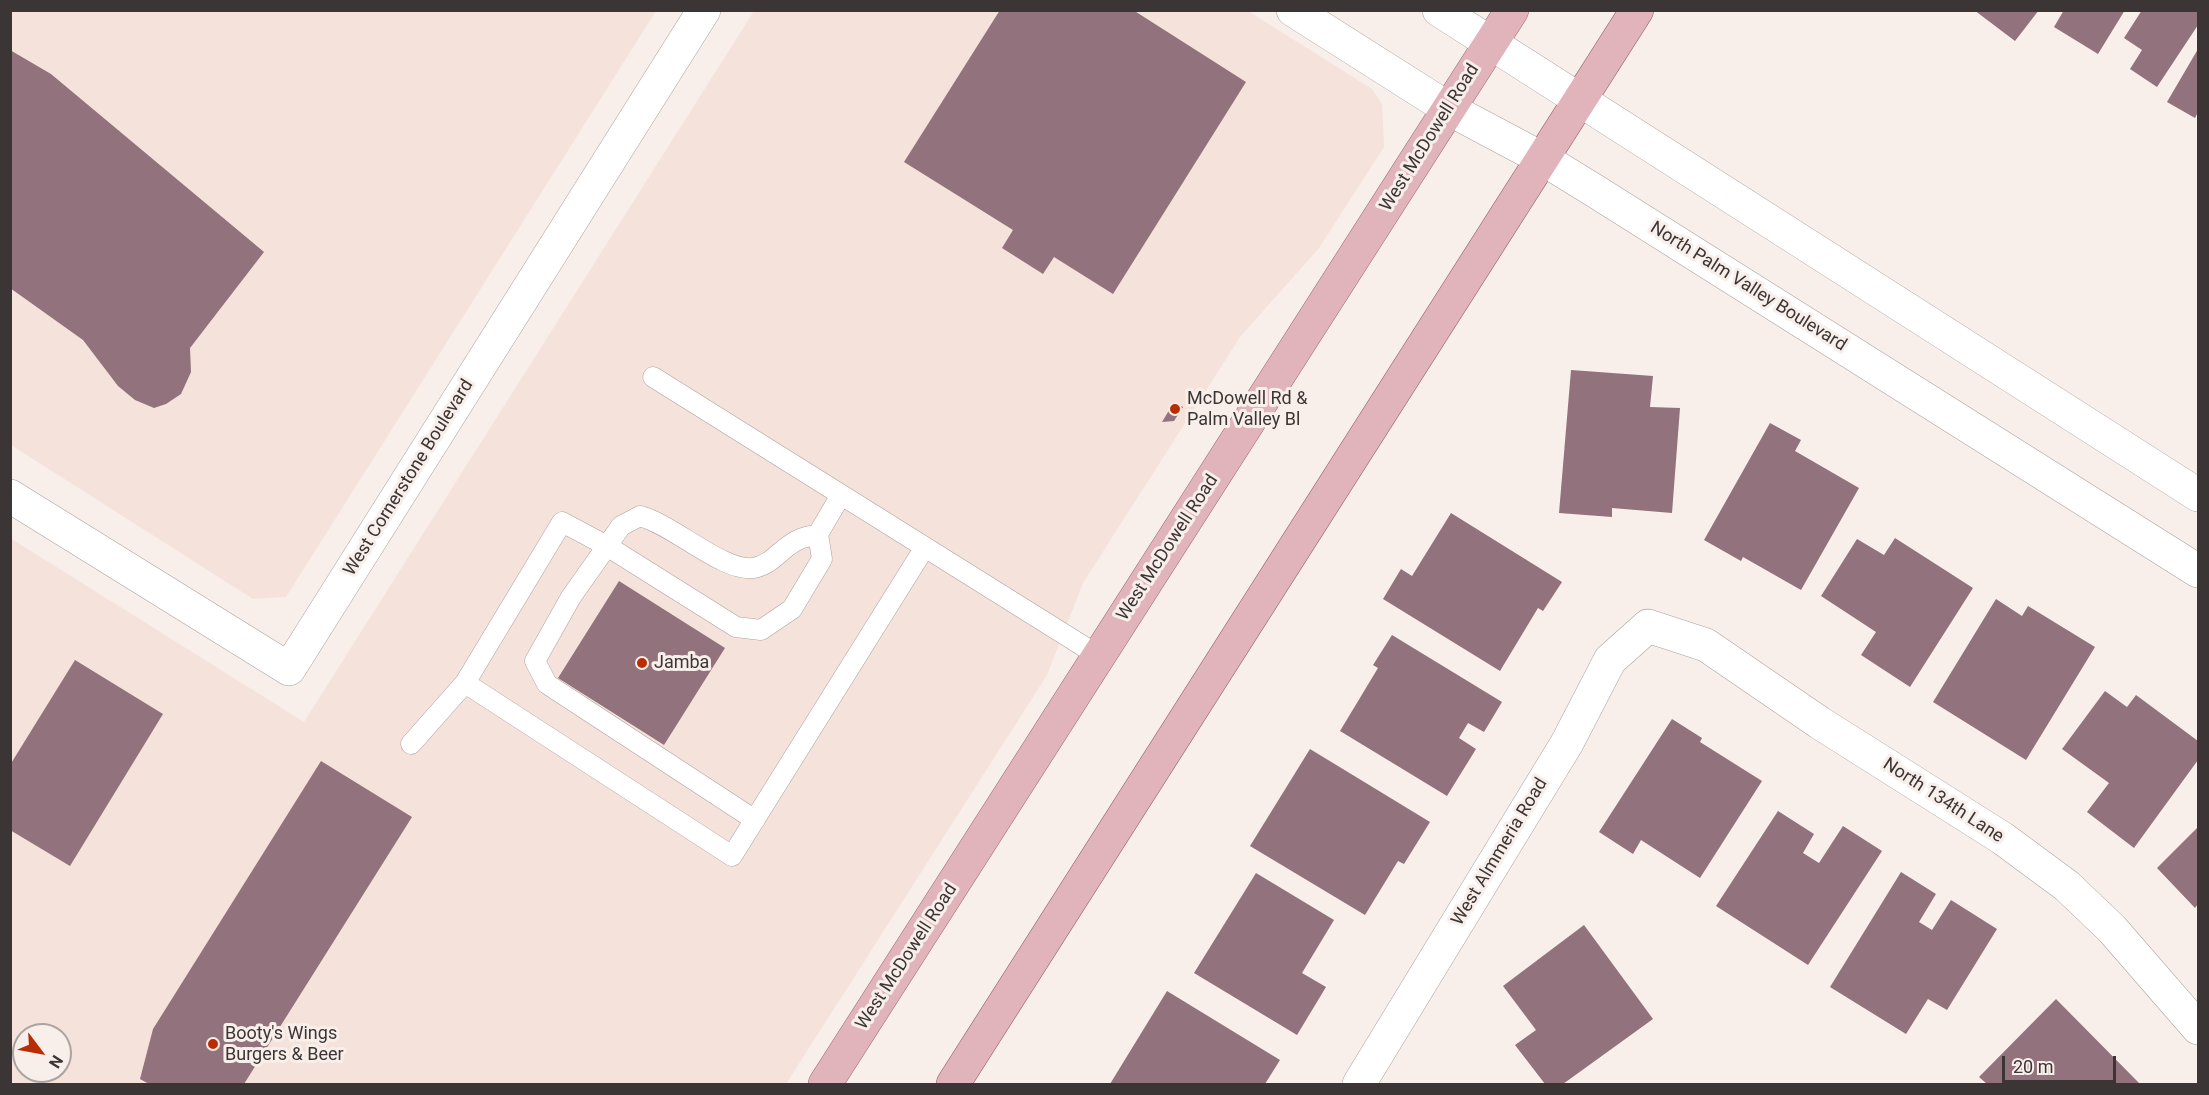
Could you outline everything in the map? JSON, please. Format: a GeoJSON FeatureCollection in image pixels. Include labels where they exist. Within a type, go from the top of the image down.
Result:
{"type":"FeatureCollection","features":[{"type":"Feature","properties":{"kind":"main road","name":"West McDowell Road"},"geometry":{"type":"LineString","coordinates":[[825,1084],[1512,10]]}},
{"type":"Feature","properties":{"kind":"main road"},"geometry":{"type":"LineString","coordinates":[[953,1084],[1637,10]]}},
{"type":"Feature","properties":{"kind":"street","name":"West Cornerstone Boulevard"},"geometry":{"type":"LineString","coordinates":[[10,495],[289,669],[704,10]]}},
{"type":"Feature","properties":{"kind":"street","name":"North Palm Valley Boulevard"},"geometry":{"type":"LineString","coordinates":[[1293,10],[1449,109],[1543,159],[2199,571]]}},
{"type":"Feature","properties":{"kind":"street"},"geometry":{"type":"LineString","coordinates":[[1439,10],[2199,495]]}},
{"type":"Feature","properties":{"kind":"street","name":"North 134th Lane"},"geometry":{"type":"LineString","coordinates":[[1648,626],[1706,645],[1820,723],[2002,838],[2049,872],[2112,929],[2199,1028]]}},
{"type":"Feature","properties":{"kind":"street","name":"West Almmeria Road"},"geometry":{"type":"LineString","coordinates":[[1359,1084],[1567,743],[1610,660],[1648,626]]}},
{"type":"Feature","properties":{"kind":"lane"},"geometry":{"type":"LineString","coordinates":[[652,377],[1099,656]]}},
{"type":"Feature","properties":{"kind":"lane"},"geometry":{"type":"LineString","coordinates":[[411,744],[465,683],[562,522],[607,546],[736,627],[761,630],[792,609],[822,559],[818,534],[841,495]]}},
{"type":"Feature","properties":{"kind":"lane"},"geometry":{"type":"LineString","coordinates":[[755,820],[547,684],[535,661],[571,597],[621,526],[640,516],[658,520],[731,566],[752,568],[770,562],[798,539],[818,534]]}},
{"type":"Feature","properties":{"kind":"lane"},"geometry":{"type":"LineString","coordinates":[[465,683],[732,856],[925,547]]}},
{"type":"Feature","properties":{"kind":"shaded area"},"geometry":{"type":"Polygon","coordinates":[[[10,11],[656,11],[286,597],[253,599],[11,445],[10,11]]]}},
{"type":"Feature","properties":{"kind":"shaded area"},"geometry":{"type":"Polygon","coordinates":[[[754,11],[1248,11],[1372,89],[1382,104],[1384,147],[1319,248],[1240,337],[1083,583],[1047,675],[786,1084],[11,1084],[10,538],[304,722],[754,11]]]}},
{"type":"Feature","properties":{"kind":"building"},"geometry":{"type":"Polygon","coordinates":[[[1000,10],[1133,10],[1246,82],[1113,294],[1054,257],[1043,274],[1002,248],[1013,230],[904,162],[1000,10]]]}},
{"type":"Feature","properties":{"kind":"building"},"geometry":{"type":"Polygon","coordinates":[[[1974,10],[2039,10],[2015,41],[1974,10]]]}},
{"type":"Feature","properties":{"kind":"building"},"geometry":{"type":"Polygon","coordinates":[[[2064,10],[2125,10],[2098,54],[2054,27],[2064,10]]]}},
{"type":"Feature","properties":{"kind":"building"},"geometry":{"type":"Polygon","coordinates":[[[2142,10],[2198,11],[2198,25],[2157,87],[2130,69],[2142,50],[2124,38],[2142,10]]]}},
{"type":"Feature","properties":{"kind":"building"},"geometry":{"type":"Polygon","coordinates":[[[2198,49],[2198,112],[2195,118],[2167,102],[2198,49]]]}},
{"type":"Feature","properties":{"kind":"building"},"geometry":{"type":"Polygon","coordinates":[[[10,50],[51,74],[264,252],[190,348],[191,372],[181,394],[166,404],[154,408],[135,400],[118,386],[83,340],[10,288],[10,50]]]}},
{"type":"Feature","properties":{"kind":"building"},"geometry":{"type":"Polygon","coordinates":[[[1571,370],[1653,376],[1650,407],[1680,408],[1672,513],[1612,508],[1612,517],[1559,513],[1571,370]]]}},
{"type":"Feature","properties":{"kind":"building"},"geometry":{"type":"Polygon","coordinates":[[[1174,402],[1183,407],[1174,421],[1162,422],[1174,402]]]}},
{"type":"Feature","properties":{"kind":"building"},"geometry":{"type":"Polygon","coordinates":[[[1770,423],[1801,440],[1795,451],[1859,488],[1801,590],[1743,557],[1741,561],[1704,540],[1770,423]]]}},
{"type":"Feature","properties":{"kind":"building"},"geometry":{"type":"Polygon","coordinates":[[[1451,513],[1562,582],[1543,611],[1538,608],[1500,671],[1383,599],[1401,569],[1412,576],[1451,513]]]}},
{"type":"Feature","properties":{"kind":"building"},"geometry":{"type":"Polygon","coordinates":[[[1895,538],[1973,588],[1910,687],[1861,655],[1876,632],[1821,596],[1857,539],[1884,555],[1895,538]]]}},
{"type":"Feature","properties":{"kind":"building","name":"Jamba"},"geometry":{"type":"Polygon","coordinates":[[[619,581],[725,648],[664,745],[558,678],[619,581]]]}},
{"type":"Feature","properties":{"kind":"building"},"geometry":{"type":"Polygon","coordinates":[[[1996,599],[2022,616],[2028,606],[2095,647],[2026,760],[1933,702],[1996,599]]]}},
{"type":"Feature","properties":{"kind":"building"},"geometry":{"type":"Polygon","coordinates":[[[1392,635],[1502,702],[1484,732],[1468,723],[1459,738],[1476,749],[1447,796],[1340,731],[1378,668],[1373,665],[1392,635]]]}},
{"type":"Feature","properties":{"kind":"building"},"geometry":{"type":"Polygon","coordinates":[[[75,660],[163,714],[70,866],[10,830],[10,765],[75,660]]]}},
{"type":"Feature","properties":{"kind":"building"},"geometry":{"type":"Polygon","coordinates":[[[2105,691],[2127,707],[2136,695],[2198,741],[2198,760],[2134,848],[2087,812],[2109,783],[2062,749],[2105,691]]]}},
{"type":"Feature","properties":{"kind":"building"},"geometry":{"type":"Polygon","coordinates":[[[1672,719],[1702,738],[1700,742],[1762,781],[1700,878],[1641,840],[1633,854],[1599,832],[1672,719]]]}},
{"type":"Feature","properties":{"kind":"building"},"geometry":{"type":"Polygon","coordinates":[[[1310,749],[1430,822],[1404,864],[1398,861],[1365,915],[1250,846],[1310,749]]]}},
{"type":"Feature","properties":{"kind":"building"},"geometry":{"type":"Polygon","coordinates":[[[321,761],[412,817],[244,1084],[149,1084],[140,1079],[153,1029],[321,761]]]}},
{"type":"Feature","properties":{"kind":"building"},"geometry":{"type":"Polygon","coordinates":[[[1778,811],[1814,834],[1803,853],[1819,863],[1843,826],[1882,851],[1808,965],[1716,906],[1778,811]]]}},
{"type":"Feature","properties":{"kind":"building"},"geometry":{"type":"Polygon","coordinates":[[[2198,827],[2198,904],[2195,908],[2157,868],[2198,827]]]}},
{"type":"Feature","properties":{"kind":"building"},"geometry":{"type":"Polygon","coordinates":[[[1901,872],[1936,894],[1919,922],[1932,930],[1951,900],[1997,929],[1947,1010],[1928,999],[1906,1034],[1830,987],[1901,872]]]}},
{"type":"Feature","properties":{"kind":"building"},"geometry":{"type":"Polygon","coordinates":[[[1256,873],[1334,920],[1302,973],[1326,987],[1297,1035],[1194,973],[1256,873]]]}},
{"type":"Feature","properties":{"kind":"building"},"geometry":{"type":"Polygon","coordinates":[[[1584,925],[1653,1019],[1563,1084],[1545,1084],[1515,1045],[1536,1030],[1503,986],[1584,925]]]}},
{"type":"Feature","properties":{"kind":"building"},"geometry":{"type":"Polygon","coordinates":[[[1167,991],[1280,1060],[1265,1084],[1110,1084],[1167,991]]]}},
{"type":"Feature","properties":{"kind":"building"},"geometry":{"type":"Polygon","coordinates":[[[2056,999],[2140,1084],[1987,1084],[1979,1077],[2056,999]]]}},
{"type":"Feature","properties":{"kind":"place","name":"McDowell Rd & Palm Valley Bl"},"geometry":{"type":"Point","coordinates":[1175,409]}},
{"type":"Feature","properties":{"kind":"place","name":"Jamba"},"geometry":{"type":"Point","coordinates":[642,663]}},
{"type":"Feature","properties":{"kind":"place","name":"Booty's Wings Burgers & Beer"},"geometry":{"type":"Point","coordinates":[213,1044]}}]}
